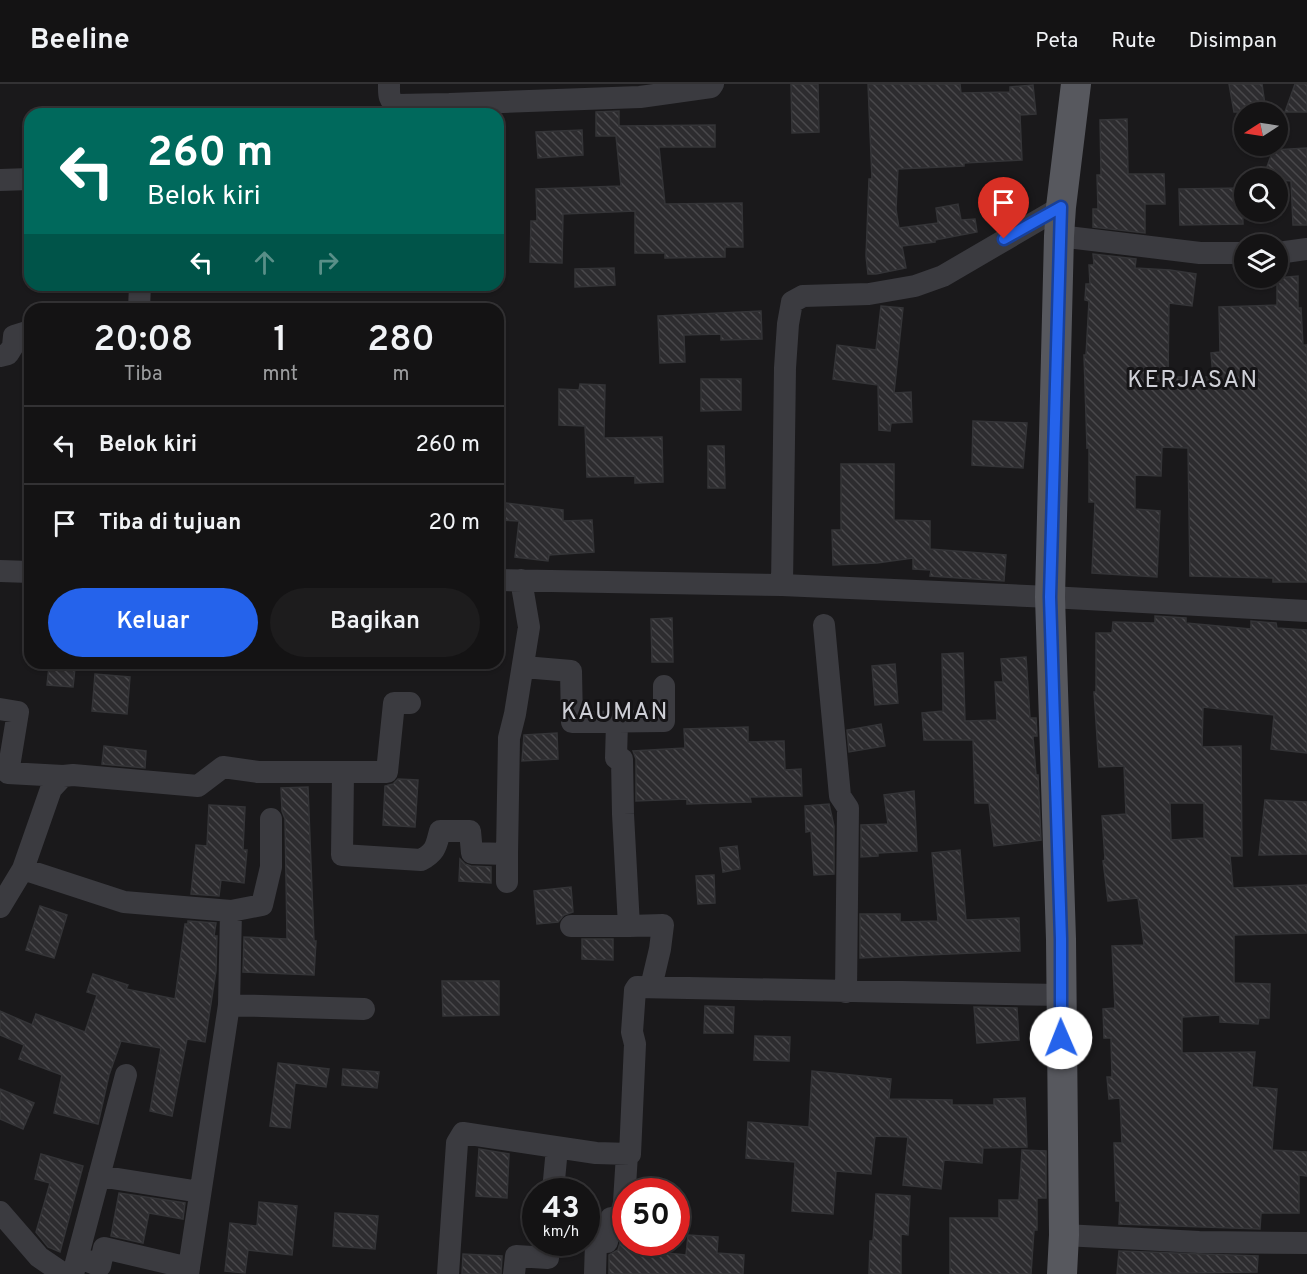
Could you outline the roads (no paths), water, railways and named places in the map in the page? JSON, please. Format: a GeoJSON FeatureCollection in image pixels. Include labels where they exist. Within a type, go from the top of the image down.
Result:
{"type":"FeatureCollection","features":[{"type":"Feature","properties":{"kind":"main road"},"geometry":{"type":"LineString","coordinates":[[1062,1274],[1064,1235],[1060,927],[1050,597],[1059,236],[1076,84]]}},
{"type":"Feature","properties":{"kind":"street"},"geometry":{"type":"LineString","coordinates":[[389,84],[391,102],[397,105],[436,108]]}},
{"type":"Feature","properties":{"kind":"street"},"geometry":{"type":"LineString","coordinates":[[465,108],[639,97],[701,89],[711,87],[713,84]]}},
{"type":"Feature","properties":{"kind":"street"},"geometry":{"type":"LineString","coordinates":[[0,180],[24,179]]}},
{"type":"Feature","properties":{"kind":"street"},"geometry":{"type":"LineString","coordinates":[[782,585],[785,368],[792,302],[803,296],[869,294],[915,286],[943,276],[1061,207]]}},
{"type":"Feature","properties":{"kind":"street"},"geometry":{"type":"LineString","coordinates":[[1059,236],[1200,253],[1234,253]]}},
{"type":"Feature","properties":{"kind":"street"},"geometry":{"type":"LineString","coordinates":[[1288,252],[1307,249]]}},
{"type":"Feature","properties":{"kind":"street"},"geometry":{"type":"LineString","coordinates":[[0,356],[8,354],[13,346],[14,336],[24,333]]}},
{"type":"Feature","properties":{"kind":"street"},"geometry":{"type":"LineString","coordinates":[[0,571],[24,572]]}},
{"type":"Feature","properties":{"kind":"street"},"geometry":{"type":"LineString","coordinates":[[504,580],[782,585],[1307,611]]}},
{"type":"Feature","properties":{"kind":"street"},"geometry":{"type":"LineString","coordinates":[[507,882],[509,738],[524,667],[529,627],[521,580]]}},
{"type":"Feature","properties":{"kind":"street"},"geometry":{"type":"LineString","coordinates":[[824,626],[840,796],[848,808],[846,992]]}},
{"type":"Feature","properties":{"kind":"street"},"geometry":{"type":"LineString","coordinates":[[524,667],[571,671],[572,722],[664,722],[664,686]]}},
{"type":"Feature","properties":{"kind":"street"},"geometry":{"type":"LineString","coordinates":[[0,709],[18,712],[8,772],[63,776],[73,774],[198,786],[223,767],[258,772],[387,772],[394,703],[410,703]]}},
{"type":"Feature","properties":{"kind":"street"},"geometry":{"type":"LineString","coordinates":[[618,722],[616,759],[622,759],[629,926]]}},
{"type":"Feature","properties":{"kind":"street"},"geometry":{"type":"LineString","coordinates":[[343,773],[342,855],[421,860],[431,855],[435,849],[440,831],[470,831],[472,854],[507,854]]}},
{"type":"Feature","properties":{"kind":"street"},"geometry":{"type":"LineString","coordinates":[[0,906],[23,869],[51,789],[63,776]]}},
{"type":"Feature","properties":{"kind":"street"},"geometry":{"type":"LineString","coordinates":[[23,869],[124,902],[231,911],[262,905],[271,867],[271,819]]}},
{"type":"Feature","properties":{"kind":"street"},"geometry":{"type":"LineString","coordinates":[[0,1212],[39,1257],[72,1268],[100,1266],[104,1248],[189,1271],[228,1005],[231,911]]}},
{"type":"Feature","properties":{"kind":"street"},"geometry":{"type":"LineString","coordinates":[[571,926],[663,925],[651,987]]}},
{"type":"Feature","properties":{"kind":"street"},"geometry":{"type":"LineString","coordinates":[[594,1274],[596,1242],[607,1242],[610,1218],[622,1218],[627,1154],[630,1153],[635,1044],[632,1032],[637,987],[1060,995]]}},
{"type":"Feature","properties":{"kind":"street"},"geometry":{"type":"LineString","coordinates":[[228,1005],[364,1009]]}},
{"type":"Feature","properties":{"kind":"street"},"geometry":{"type":"LineString","coordinates":[[72,1268],[126,1075]]}},
{"type":"Feature","properties":{"kind":"street"},"geometry":{"type":"LineString","coordinates":[[448,1274],[459,1137],[466,1133],[556,1148],[627,1154]]}},
{"type":"Feature","properties":{"kind":"street"},"geometry":{"type":"LineString","coordinates":[[554,1178],[556,1148]]}},
{"type":"Feature","properties":{"kind":"street"},"geometry":{"type":"LineString","coordinates":[[99,1176],[200,1192]]}},
{"type":"Feature","properties":{"kind":"street"},"geometry":{"type":"LineString","coordinates":[[1064,1235],[1199,1242],[1307,1243]]}},
{"type":"Feature","properties":{"kind":"street"},"geometry":{"type":"LineString","coordinates":[[514,1274],[516,1256],[548,1258],[548,1256]]}},
{"type":"Feature","properties":{"kind":"district","name":"KERJASAN"},"geometry":{"type":"Point","coordinates":[1193,381]}},
{"type":"Feature","properties":{"kind":"district","name":"KAUMAN"},"geometry":{"type":"Point","coordinates":[615,713]}}]}
